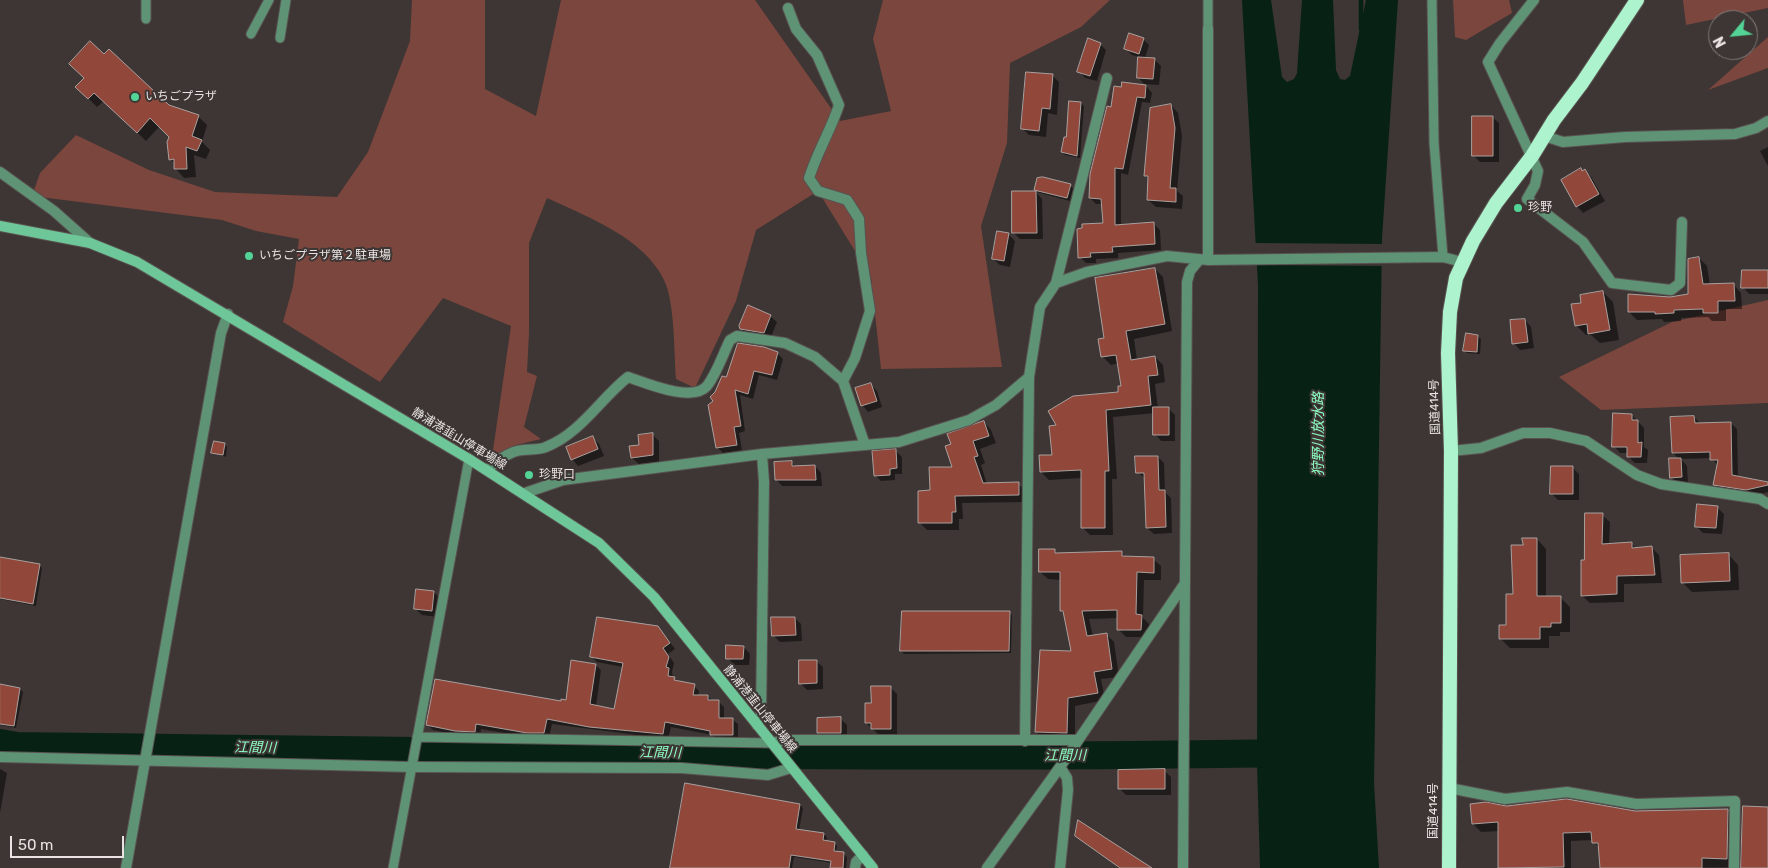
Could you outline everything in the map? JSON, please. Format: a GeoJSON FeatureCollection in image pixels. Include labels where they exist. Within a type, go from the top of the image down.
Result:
{"type":"FeatureCollection","features":[{"type":"Feature","properties":{"kind":"highway","name":"国道414号"},"geometry":{"type":"LineString","coordinates":[[1449,868],[1451,451],[1449,326],[1456,278],[1462,262],[1496,203],[1532,156],[1637,0]]}},
{"type":"Feature","properties":{"kind":"main road","name":"静浦港韮山停車場線"},"geometry":{"type":"LineString","coordinates":[[0,226],[90,243],[137,262],[228,314],[337,382],[525,493],[599,543],[654,596],[873,868]]}},
{"type":"Feature","properties":{"kind":"street"},"geometry":{"type":"LineString","coordinates":[[1534,0],[1500,43],[1488,62],[1538,171],[1535,185],[1527,199],[1583,242],[1612,283],[1672,290],[1680,283],[1682,222]]}},
{"type":"Feature","properties":{"kind":"street"},"geometry":{"type":"LineString","coordinates":[[788,8],[796,29],[817,55],[839,105],[832,126],[816,153],[809,178],[818,191],[846,200],[859,219],[870,311],[855,358],[844,381]]}},
{"type":"Feature","properties":{"kind":"street"},"geometry":{"type":"LineString","coordinates":[[1208,29],[1209,260]]}},
{"type":"Feature","properties":{"kind":"street"},"geometry":{"type":"LineString","coordinates":[[1025,741],[1029,377],[1040,307],[1056,283],[1107,78]]}},
{"type":"Feature","properties":{"kind":"street"},"geometry":{"type":"LineString","coordinates":[[1544,136],[1563,142],[1643,136],[1735,134],[1756,128],[1768,121]]}},
{"type":"Feature","properties":{"kind":"street"},"geometry":{"type":"LineString","coordinates":[[0,172],[54,211],[90,243]]}},
{"type":"Feature","properties":{"kind":"street"},"geometry":{"type":"LineString","coordinates":[[1056,283],[1087,272],[1168,256],[1209,260],[1443,257],[1462,262]]}},
{"type":"Feature","properties":{"kind":"street"},"geometry":{"type":"LineString","coordinates":[[1183,868],[1182,773],[1184,745],[1187,282],[1190,271],[1209,260]]}},
{"type":"Feature","properties":{"kind":"street"},"geometry":{"type":"LineString","coordinates":[[126,868],[220,333],[228,314]]}},
{"type":"Feature","properties":{"kind":"street"},"geometry":{"type":"LineString","coordinates":[[486,470],[496,461],[520,450],[546,448],[574,430],[613,389],[628,377],[675,391],[695,393],[706,386],[730,340],[737,336],[785,342],[815,357],[844,381],[865,445]]}},
{"type":"Feature","properties":{"kind":"street"},"geometry":{"type":"LineString","coordinates":[[525,493],[563,480],[762,454],[899,442],[969,420],[996,405],[1029,377]]}},
{"type":"Feature","properties":{"kind":"street"},"geometry":{"type":"LineString","coordinates":[[1451,451],[1481,448],[1523,433],[1550,433],[1586,441],[1638,475],[1661,484],[1765,499]]}},
{"type":"Feature","properties":{"kind":"street"},"geometry":{"type":"LineString","coordinates":[[757,725],[762,716],[764,482],[762,454]]}},
{"type":"Feature","properties":{"kind":"street"},"geometry":{"type":"LineString","coordinates":[[987,868],[1060,767],[1185,583]]}},
{"type":"Feature","properties":{"kind":"street"},"geometry":{"type":"LineString","coordinates":[[772,743],[787,740],[1076,743]]}},
{"type":"Feature","properties":{"kind":"street"},"geometry":{"type":"LineString","coordinates":[[0,757],[145,757],[681,768],[768,775],[788,764]]}},
{"type":"Feature","properties":{"kind":"street"},"geometry":{"type":"LineString","coordinates":[[1060,767],[1067,778],[1068,790],[1060,868]]}},
{"type":"Feature","properties":{"kind":"street"},"geometry":{"type":"LineString","coordinates":[[1448,788],[1505,799],[1567,792],[1636,804],[1735,802],[1734,868]]}},
{"type":"Feature","properties":{"kind":"street"},"geometry":{"type":"LineString","coordinates":[[855,868],[856,862],[863,855]]}},
{"type":"Feature","properties":{"kind":"lane"},"geometry":{"type":"LineString","coordinates":[[146,0],[146,19]]}},
{"type":"Feature","properties":{"kind":"lane"},"geometry":{"type":"LineString","coordinates":[[252,34],[269,0]]}},
{"type":"Feature","properties":{"kind":"lane"},"geometry":{"type":"LineString","coordinates":[[280,38],[286,0]]}},
{"type":"Feature","properties":{"kind":"lane"},"geometry":{"type":"LineString","coordinates":[[1208,0],[1208,29]]}},
{"type":"Feature","properties":{"kind":"lane"},"geometry":{"type":"LineString","coordinates":[[1432,0],[1434,143],[1443,257]]}},
{"type":"Feature","properties":{"kind":"lane"},"geometry":{"type":"LineString","coordinates":[[393,868],[469,459]]}},
{"type":"Feature","properties":{"kind":"lane"},"geometry":{"type":"LineString","coordinates":[[417,740],[772,743]]}},
{"type":"Feature","properties":{"kind":"shaded area"},"geometry":{"type":"Polygon","coordinates":[[[412,0],[485,0],[485,89],[536,116],[561,0],[755,0],[840,121],[891,111],[873,39],[883,0],[1110,0],[1081,27],[1010,63],[1007,143],[981,226],[1002,367],[881,369],[871,277],[818,191],[756,230],[736,301],[695,388],[676,379],[673,328],[668,290],[655,265],[643,252],[613,230],[547,198],[529,243],[527,372],[537,376],[524,427],[541,439],[516,445],[498,453],[493,450],[511,326],[443,298],[380,382],[283,322],[293,286],[299,239],[256,231],[222,220],[32,196],[40,173],[76,135],[149,170],[215,192],[337,197],[368,152],[410,41],[412,0]]]}},
{"type":"Feature","properties":{"kind":"shaded area"},"geometry":{"type":"Polygon","coordinates":[[[1453,0],[1509,0],[1512,13],[1466,40],[1455,37],[1453,0]]]}},
{"type":"Feature","properties":{"kind":"shaded area"},"geometry":{"type":"Polygon","coordinates":[[[1683,0],[1768,0],[1768,8],[1758,10],[1708,10],[1708,20],[1686,25],[1683,0]]]}},
{"type":"Feature","properties":{"kind":"shaded area"},"geometry":{"type":"Polygon","coordinates":[[[1768,37],[1768,68],[1708,90],[1742,60],[1758,60],[1758,46],[1768,37]]]}},
{"type":"Feature","properties":{"kind":"shaded area"},"geometry":{"type":"Polygon","coordinates":[[[1768,300],[1768,403],[1601,410],[1559,377],[1672,322],[1768,300]]]}},
{"type":"Feature","properties":{"kind":"water","name":"狩野川放水路"},"geometry":{"type":"Polygon","coordinates":[[[1242,0],[1271,0],[1282,77],[1287,82],[1294,79],[1297,73],[1302,0],[1333,0],[1336,70],[1340,79],[1345,80],[1350,76],[1366,0],[1398,0],[1382,238],[1374,783],[1379,868],[1260,868],[1257,763],[1258,285],[1242,0]]]}},
{"type":"Feature","properties":{"kind":"pier"},"geometry":{"type":"Polygon","coordinates":[[[1254,243],[1385,244],[1384,266],[1255,265],[1254,243]]]}},
{"type":"Feature","properties":{"kind":"building"},"geometry":{"type":"Polygon","coordinates":[[[1129,33],[1144,38],[1139,54],[1124,49],[1129,33]]]}},
{"type":"Feature","properties":{"kind":"building"},"geometry":{"type":"Polygon","coordinates":[[[1088,38],[1101,43],[1090,76],[1077,72],[1088,38]]]}},
{"type":"Feature","properties":{"kind":"building"},"geometry":{"type":"Polygon","coordinates":[[[90,41],[104,54],[109,49],[169,105],[199,115],[192,136],[202,140],[197,151],[186,147],[187,169],[174,169],[174,159],[169,160],[167,142],[169,137],[150,118],[137,133],[94,93],[88,99],[75,87],[84,78],[69,64],[90,41]]]}},
{"type":"Feature","properties":{"kind":"building"},"geometry":{"type":"Polygon","coordinates":[[[1138,57],[1155,58],[1153,79],[1137,78],[1138,57]]]}},
{"type":"Feature","properties":{"kind":"building"},"geometry":{"type":"Polygon","coordinates":[[[1026,72],[1053,74],[1050,109],[1042,108],[1039,131],[1021,129],[1026,72]]]}},
{"type":"Feature","properties":{"kind":"building"},"geometry":{"type":"Polygon","coordinates":[[[1122,82],[1146,85],[1145,98],[1137,97],[1123,169],[1115,168],[1115,225],[1154,222],[1155,244],[1112,247],[1113,252],[1090,253],[1091,257],[1078,258],[1077,229],[1082,228],[1082,224],[1103,223],[1101,199],[1089,198],[1090,174],[1107,106],[1111,107],[1114,86],[1121,87],[1122,82]]]}},
{"type":"Feature","properties":{"kind":"building"},"geometry":{"type":"Polygon","coordinates":[[[1069,101],[1081,102],[1077,156],[1061,152],[1064,137],[1066,137],[1069,101]]]}},
{"type":"Feature","properties":{"kind":"building"},"geometry":{"type":"Polygon","coordinates":[[[1171,104],[1175,128],[1170,188],[1176,188],[1176,202],[1147,200],[1148,176],[1144,176],[1150,108],[1171,104]]]}},
{"type":"Feature","properties":{"kind":"building"},"geometry":{"type":"Polygon","coordinates":[[[1472,116],[1493,116],[1493,156],[1472,156],[1472,116]]]}},
{"type":"Feature","properties":{"kind":"building"},"geometry":{"type":"Polygon","coordinates":[[[1581,168],[1582,171],[1585,169],[1599,194],[1576,207],[1561,180],[1581,168]]]}},
{"type":"Feature","properties":{"kind":"building"},"geometry":{"type":"Polygon","coordinates":[[[1043,177],[1071,184],[1067,198],[1034,190],[1037,178],[1043,177]]]}},
{"type":"Feature","properties":{"kind":"building"},"geometry":{"type":"Polygon","coordinates":[[[1012,191],[1036,191],[1037,233],[1012,233],[1012,191]]]}},
{"type":"Feature","properties":{"kind":"building"},"geometry":{"type":"Polygon","coordinates":[[[997,231],[1009,233],[1004,261],[992,259],[997,231]]]}},
{"type":"Feature","properties":{"kind":"building"},"geometry":{"type":"Polygon","coordinates":[[[1699,257],[1703,284],[1734,283],[1735,301],[1718,301],[1718,313],[1703,313],[1703,309],[1674,310],[1674,313],[1655,314],[1655,312],[1628,312],[1628,294],[1670,297],[1688,294],[1688,259],[1699,257]]]}},
{"type":"Feature","properties":{"kind":"building"},"geometry":{"type":"Polygon","coordinates":[[[1155,268],[1165,324],[1126,331],[1131,360],[1155,356],[1158,375],[1148,376],[1151,405],[1106,410],[1109,471],[1105,471],[1105,528],[1081,528],[1081,470],[1040,472],[1039,455],[1052,455],[1049,426],[1056,425],[1048,411],[1073,396],[1118,392],[1118,386],[1121,386],[1116,355],[1101,357],[1098,339],[1104,338],[1095,278],[1155,268]]]}},
{"type":"Feature","properties":{"kind":"building"},"geometry":{"type":"Polygon","coordinates":[[[1742,270],[1768,270],[1768,288],[1741,288],[1742,270]]]}},
{"type":"Feature","properties":{"kind":"building"},"geometry":{"type":"Polygon","coordinates":[[[1603,291],[1610,330],[1588,334],[1587,324],[1575,326],[1571,304],[1581,303],[1580,295],[1603,291]]]}},
{"type":"Feature","properties":{"kind":"building"},"geometry":{"type":"Polygon","coordinates":[[[748,305],[771,315],[764,333],[740,329],[739,326],[748,305]]]}},
{"type":"Feature","properties":{"kind":"building"},"geometry":{"type":"Polygon","coordinates":[[[1525,319],[1528,342],[1512,344],[1510,320],[1525,319]]]}},
{"type":"Feature","properties":{"kind":"building"},"geometry":{"type":"Polygon","coordinates":[[[1466,333],[1478,335],[1477,352],[1463,351],[1466,333]]]}},
{"type":"Feature","properties":{"kind":"building"},"geometry":{"type":"Polygon","coordinates":[[[738,343],[764,347],[778,352],[772,375],[754,371],[748,394],[735,390],[741,426],[734,427],[737,445],[716,448],[708,405],[713,401],[710,397],[715,392],[722,376],[726,377],[738,343]]]}},
{"type":"Feature","properties":{"kind":"building"},"geometry":{"type":"Polygon","coordinates":[[[871,383],[877,401],[861,406],[855,388],[871,383]]]}},
{"type":"Feature","properties":{"kind":"building"},"geometry":{"type":"Polygon","coordinates":[[[1153,407],[1169,407],[1169,435],[1153,435],[1153,407]]]}},
{"type":"Feature","properties":{"kind":"building"},"geometry":{"type":"Polygon","coordinates":[[[1613,413],[1632,414],[1632,420],[1638,420],[1638,443],[1642,442],[1641,457],[1627,457],[1627,447],[1612,447],[1613,413]]]}},
{"type":"Feature","properties":{"kind":"building"},"geometry":{"type":"Polygon","coordinates":[[[1694,416],[1695,423],[1731,422],[1732,475],[1768,482],[1768,485],[1746,490],[1713,485],[1718,460],[1710,460],[1710,452],[1672,453],[1670,417],[1694,416]]]}},
{"type":"Feature","properties":{"kind":"building"},"geometry":{"type":"Polygon","coordinates":[[[984,421],[989,436],[973,441],[978,456],[974,457],[983,483],[1019,482],[1019,495],[955,496],[956,512],[952,512],[952,523],[918,523],[918,491],[930,490],[929,467],[952,467],[945,446],[951,444],[947,434],[984,421]]]}},
{"type":"Feature","properties":{"kind":"building"},"geometry":{"type":"Polygon","coordinates":[[[653,433],[653,455],[631,458],[629,446],[639,445],[638,435],[653,433]]]}},
{"type":"Feature","properties":{"kind":"building"},"geometry":{"type":"Polygon","coordinates":[[[593,436],[598,449],[571,460],[566,447],[593,436]]]}},
{"type":"Feature","properties":{"kind":"building"},"geometry":{"type":"Polygon","coordinates":[[[214,441],[225,443],[223,455],[211,453],[214,441]]]}},
{"type":"Feature","properties":{"kind":"building"},"geometry":{"type":"Polygon","coordinates":[[[896,449],[897,468],[890,469],[890,475],[874,476],[872,451],[896,449]]]}},
{"type":"Feature","properties":{"kind":"building"},"geometry":{"type":"Polygon","coordinates":[[[1135,456],[1158,456],[1159,490],[1165,490],[1166,527],[1146,528],[1144,473],[1136,473],[1135,456]]]}},
{"type":"Feature","properties":{"kind":"building"},"geometry":{"type":"Polygon","coordinates":[[[1669,458],[1681,458],[1682,477],[1670,478],[1669,458]]]}},
{"type":"Feature","properties":{"kind":"building"},"geometry":{"type":"Polygon","coordinates":[[[792,461],[792,466],[815,465],[816,480],[775,480],[774,462],[792,461]]]}},
{"type":"Feature","properties":{"kind":"building"},"geometry":{"type":"Polygon","coordinates":[[[1551,466],[1573,466],[1573,494],[1550,494],[1551,466]]]}},
{"type":"Feature","properties":{"kind":"building"},"geometry":{"type":"Polygon","coordinates":[[[1697,504],[1718,506],[1716,528],[1695,527],[1697,504]]]}},
{"type":"Feature","properties":{"kind":"building"},"geometry":{"type":"Polygon","coordinates":[[[1585,513],[1603,513],[1602,544],[1632,542],[1632,548],[1652,546],[1655,575],[1617,576],[1617,594],[1581,596],[1581,560],[1584,560],[1585,513]]]}},
{"type":"Feature","properties":{"kind":"building"},"geometry":{"type":"Polygon","coordinates":[[[1522,538],[1537,538],[1537,596],[1561,596],[1561,623],[1551,623],[1551,627],[1540,627],[1540,639],[1499,639],[1499,625],[1506,625],[1506,594],[1513,594],[1511,545],[1523,545],[1522,538]]]}},
{"type":"Feature","properties":{"kind":"building"},"geometry":{"type":"Polygon","coordinates":[[[1039,549],[1055,549],[1055,553],[1122,551],[1122,556],[1154,557],[1154,573],[1137,572],[1136,614],[1142,615],[1141,630],[1117,630],[1117,610],[1082,611],[1087,636],[1107,633],[1112,669],[1094,672],[1098,693],[1068,698],[1067,733],[1035,732],[1040,650],[1071,651],[1063,611],[1060,611],[1060,572],[1039,572],[1039,549]]]}},
{"type":"Feature","properties":{"kind":"building"},"geometry":{"type":"Polygon","coordinates":[[[1729,553],[1730,581],[1681,583],[1680,555],[1729,553]]]}},
{"type":"Feature","properties":{"kind":"building"},"geometry":{"type":"Polygon","coordinates":[[[0,557],[40,564],[33,604],[0,598],[0,557]]]}},
{"type":"Feature","properties":{"kind":"building"},"geometry":{"type":"Polygon","coordinates":[[[416,589],[434,591],[432,611],[414,609],[416,589]]]}},
{"type":"Feature","properties":{"kind":"building"},"geometry":{"type":"Polygon","coordinates":[[[902,611],[1010,611],[1009,651],[900,651],[902,611]]]}},
{"type":"Feature","properties":{"kind":"building"},"geometry":{"type":"Polygon","coordinates":[[[597,617],[658,626],[670,643],[663,648],[669,657],[666,667],[669,668],[668,676],[675,677],[674,680],[695,684],[693,695],[708,695],[708,700],[719,700],[719,718],[733,718],[733,735],[710,735],[710,731],[665,722],[663,734],[589,727],[547,719],[544,733],[527,733],[476,724],[475,732],[455,731],[426,725],[435,679],[561,701],[561,699],[566,700],[571,660],[596,664],[590,704],[614,709],[623,663],[590,657],[597,617]]]}},
{"type":"Feature","properties":{"kind":"building"},"geometry":{"type":"Polygon","coordinates":[[[771,617],[795,617],[796,635],[772,636],[771,617]]]}},
{"type":"Feature","properties":{"kind":"building"},"geometry":{"type":"Polygon","coordinates":[[[726,645],[744,646],[743,659],[726,659],[726,645]]]}},
{"type":"Feature","properties":{"kind":"building"},"geometry":{"type":"Polygon","coordinates":[[[799,660],[817,660],[817,683],[799,684],[799,660]]]}},
{"type":"Feature","properties":{"kind":"building"},"geometry":{"type":"Polygon","coordinates":[[[0,684],[20,688],[14,726],[0,724],[0,684]]]}},
{"type":"Feature","properties":{"kind":"building"},"geometry":{"type":"Polygon","coordinates":[[[871,686],[891,686],[891,729],[871,729],[871,723],[865,723],[865,703],[871,703],[871,686]]]}},
{"type":"Feature","properties":{"kind":"building"},"geometry":{"type":"Polygon","coordinates":[[[841,717],[841,733],[817,733],[817,718],[841,717]]]}},
{"type":"Feature","properties":{"kind":"building"},"geometry":{"type":"Polygon","coordinates":[[[1165,769],[1165,789],[1118,789],[1118,770],[1165,769]]]}},
{"type":"Feature","properties":{"kind":"building"},"geometry":{"type":"Polygon","coordinates":[[[685,783],[800,804],[796,829],[824,833],[823,840],[835,842],[834,851],[844,852],[843,868],[830,868],[831,861],[791,855],[789,868],[670,868],[685,783]]]}},
{"type":"Feature","properties":{"kind":"building"},"geometry":{"type":"Polygon","coordinates":[[[1567,799],[1635,811],[1728,809],[1727,859],[1702,858],[1702,868],[1600,868],[1598,843],[1592,843],[1591,832],[1563,833],[1564,867],[1498,868],[1498,822],[1472,824],[1470,804],[1486,802],[1506,806],[1567,799]]]}},
{"type":"Feature","properties":{"kind":"building"},"geometry":{"type":"Polygon","coordinates":[[[1743,806],[1768,807],[1768,868],[1741,868],[1743,806]]]}},
{"type":"Feature","properties":{"kind":"building"},"geometry":{"type":"Polygon","coordinates":[[[1078,820],[1152,868],[1120,868],[1075,836],[1078,820]]]}},
{"type":"Feature","properties":{"kind":"waterway"},"geometry":{"type":"LineString","coordinates":[[1361,0],[1361,29]]}},
{"type":"Feature","properties":{"kind":"waterway","name":"江間川"},"geometry":{"type":"LineString","coordinates":[[0,743],[17,746],[656,754],[976,756],[1296,753]]}},
{"type":"Feature","properties":{"kind":"place","name":"いちごプラザ"},"geometry":{"type":"Point","coordinates":[135,97]}},
{"type":"Feature","properties":{"kind":"place","name":"珍野"},"geometry":{"type":"Point","coordinates":[1518,208]}},
{"type":"Feature","properties":{"kind":"place","name":"いちごプラザ第２駐車場"},"geometry":{"type":"Point","coordinates":[249,256]}},
{"type":"Feature","properties":{"kind":"place","name":"珍野口"},"geometry":{"type":"Point","coordinates":[529,475]}}]}
